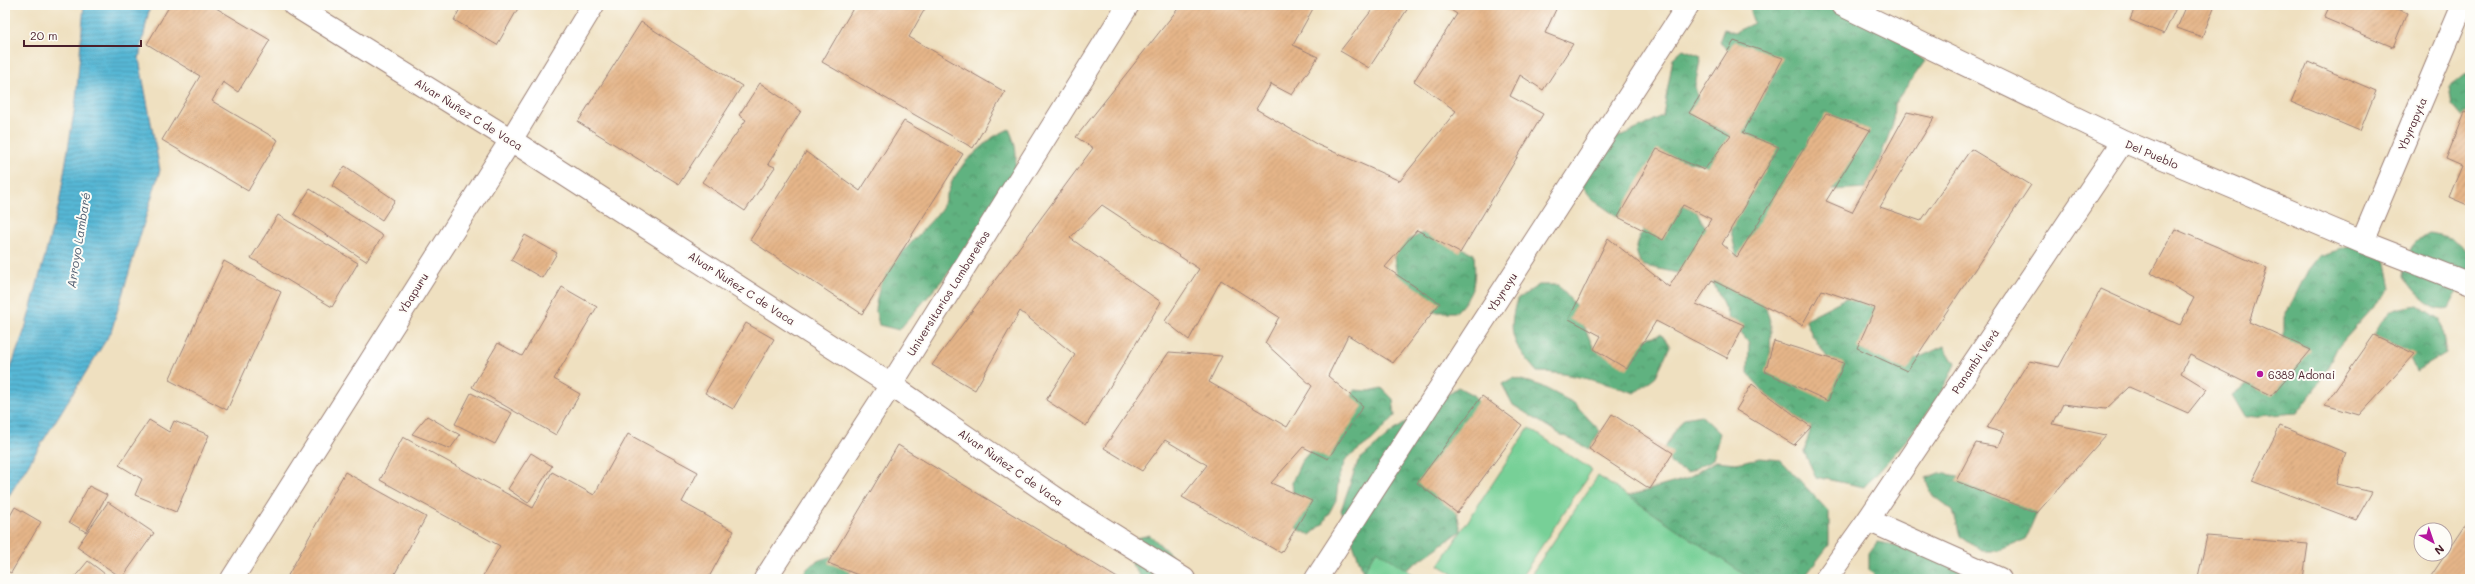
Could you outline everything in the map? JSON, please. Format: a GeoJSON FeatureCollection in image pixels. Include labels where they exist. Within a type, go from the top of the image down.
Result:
{"type":"FeatureCollection","features":[{"type":"Feature","properties":{"kind":"street","name":"Alvar Ñuñez C de Vaca"},"geometry":{"type":"LineString","coordinates":[[294,5],[511,140],[891,385],[1070,508],[1184,579]]}},
{"type":"Feature","properties":{"kind":"street","name":"Ybapuru"},"geometry":{"type":"LineString","coordinates":[[232,579],[511,140],[593,5]]}},
{"type":"Feature","properties":{"kind":"street","name":"Universitarios Lambareños"},"geometry":{"type":"LineString","coordinates":[[764,579],[891,385],[1128,5]]}},
{"type":"Feature","properties":{"kind":"street","name":"Ybyrayu"},"geometry":{"type":"LineString","coordinates":[[1316,579],[1688,5]]}},
{"type":"Feature","properties":{"kind":"street","name":"Del Pueblo"},"geometry":{"type":"LineString","coordinates":[[1842,5],[2123,142],[2362,242],[2470,284]]}},
{"type":"Feature","properties":{"kind":"street","name":"Ybyrapyta"},"geometry":{"type":"LineString","coordinates":[[2362,242],[2462,5]]}},
{"type":"Feature","properties":{"kind":"street","name":"Panambi Verá"},"geometry":{"type":"LineString","coordinates":[[1826,579],[1868,520],[2123,142]]}},
{"type":"Feature","properties":{"kind":"street"},"geometry":{"type":"LineString","coordinates":[[1868,520],[2000,579]]}},
{"type":"Feature","properties":{"kind":"green space"},"geometry":{"type":"Polygon","coordinates":[[[1753,5],[1830,5],[1873,22],[1925,61],[1894,104],[1893,124],[1877,166],[1865,188],[1833,190],[1813,175],[1737,257],[1716,168],[1680,159],[1661,173],[1618,217],[1593,200],[1581,184],[1596,146],[1644,126],[1663,115],[1673,58],[1683,49],[1701,56],[1695,86],[1702,120],[1731,135],[1738,128],[1757,105],[1777,70],[1758,50],[1738,58],[1719,42],[1724,29],[1735,32],[1754,23],[1750,12],[1753,5]]]}},
{"type":"Feature","properties":{"kind":"green space"},"geometry":{"type":"Polygon","coordinates":[[[2470,74],[2469,125],[2452,105],[2449,87],[2464,75],[2470,74]]]}},
{"type":"Feature","properties":{"kind":"green space"},"geometry":{"type":"Polygon","coordinates":[[[1009,129],[1014,141],[1016,152],[1016,164],[1013,177],[951,270],[899,330],[879,325],[875,308],[882,275],[941,210],[953,179],[965,162],[993,137],[1009,129]]]}},
{"type":"Feature","properties":{"kind":"green space"},"geometry":{"type":"Polygon","coordinates":[[[1683,205],[1696,211],[1708,231],[1705,246],[1677,273],[1641,265],[1636,247],[1642,232],[1661,216],[1683,205]]]}},
{"type":"Feature","properties":{"kind":"green space"},"geometry":{"type":"Polygon","coordinates":[[[1422,233],[1454,244],[1474,254],[1475,272],[1473,286],[1467,299],[1456,312],[1421,312],[1401,303],[1394,257],[1402,244],[1422,233]]]}},
{"type":"Feature","properties":{"kind":"green space"},"geometry":{"type":"Polygon","coordinates":[[[2429,233],[2455,240],[2467,251],[2470,250],[2470,282],[2460,289],[2449,308],[2443,309],[2436,307],[2424,300],[2412,288],[2404,276],[2406,262],[2410,251],[2418,241],[2429,233]]]}},
{"type":"Feature","properties":{"kind":"green space"},"geometry":{"type":"Polygon","coordinates":[[[2357,244],[2385,258],[2391,288],[2337,348],[2321,381],[2297,413],[2245,417],[2232,395],[2260,374],[2284,338],[2284,318],[2308,270],[2319,256],[2357,244]]]}},
{"type":"Feature","properties":{"kind":"green space"},"geometry":{"type":"Polygon","coordinates":[[[1712,280],[1762,293],[1771,325],[1770,357],[1839,375],[1812,335],[1805,319],[1858,292],[1875,308],[1885,341],[1898,367],[1944,346],[1955,364],[1937,399],[1915,429],[1864,487],[1816,477],[1804,452],[1811,427],[1767,395],[1748,374],[1749,343],[1730,320],[1712,280]]]}},
{"type":"Feature","properties":{"kind":"green space"},"geometry":{"type":"Polygon","coordinates":[[[1539,285],[1558,285],[1575,305],[1594,349],[1610,358],[1645,339],[1661,334],[1670,346],[1656,376],[1635,393],[1575,376],[1550,372],[1537,372],[1518,347],[1514,339],[1512,322],[1517,299],[1539,285]]]}},
{"type":"Feature","properties":{"kind":"green space"},"geometry":{"type":"Polygon","coordinates":[[[2418,305],[2440,319],[2446,353],[2416,371],[2406,350],[2374,335],[2386,315],[2390,312],[2401,308],[2418,305]]]}},
{"type":"Feature","properties":{"kind":"green space"},"geometry":{"type":"Polygon","coordinates":[[[1514,378],[1539,385],[1574,403],[1600,431],[1589,449],[1558,433],[1513,405],[1502,384],[1514,378]]]}},
{"type":"Feature","properties":{"kind":"green space"},"geometry":{"type":"Polygon","coordinates":[[[1458,387],[1473,395],[1484,410],[1439,479],[1457,513],[1461,531],[1406,570],[1363,571],[1341,510],[1358,461],[1392,432],[1458,387]]]}},
{"type":"Feature","properties":{"kind":"green space"},"geometry":{"type":"Polygon","coordinates":[[[1382,388],[1393,399],[1395,416],[1372,440],[1346,459],[1339,476],[1336,500],[1323,524],[1310,535],[1296,528],[1292,482],[1301,462],[1350,405],[1354,390],[1369,391],[1382,388]]]}},
{"type":"Feature","properties":{"kind":"green space"},"geometry":{"type":"Polygon","coordinates":[[[1701,415],[1720,433],[1713,459],[1687,473],[1671,464],[1664,448],[1684,418],[1701,415]]]}},
{"type":"Feature","properties":{"kind":"green space"},"geometry":{"type":"Polygon","coordinates":[[[1529,428],[1592,470],[1520,579],[1461,579],[1439,565],[1529,428]]]}},
{"type":"Feature","properties":{"kind":"green space"},"geometry":{"type":"Polygon","coordinates":[[[1760,458],[1781,460],[1829,512],[1829,545],[1803,579],[1680,579],[1628,496],[1686,479],[1715,461],[1736,463],[1760,458]]]}},
{"type":"Feature","properties":{"kind":"green space"},"geometry":{"type":"Polygon","coordinates":[[[1939,473],[1959,476],[1979,490],[2024,495],[2037,513],[2026,539],[1998,551],[1981,551],[1960,536],[1953,510],[1935,497],[1927,484],[1926,478],[1939,473]]]}},
{"type":"Feature","properties":{"kind":"green space"},"geometry":{"type":"Polygon","coordinates":[[[1598,476],[1748,577],[1746,579],[1528,579],[1598,476]]]}},
{"type":"Feature","properties":{"kind":"green space"},"geometry":{"type":"Polygon","coordinates":[[[1150,535],[1180,564],[1202,579],[1142,579],[1130,562],[1128,553],[1137,538],[1150,535]]]}},
{"type":"Feature","properties":{"kind":"green space"},"geometry":{"type":"Polygon","coordinates":[[[1877,542],[1902,546],[1996,579],[1878,579],[1869,570],[1869,553],[1877,542]]]}},
{"type":"Feature","properties":{"kind":"green space"},"geometry":{"type":"Polygon","coordinates":[[[1377,550],[1420,579],[1358,579],[1377,550]]]}},
{"type":"Feature","properties":{"kind":"green space"},"geometry":{"type":"Polygon","coordinates":[[[841,555],[850,572],[849,579],[800,579],[808,568],[817,561],[828,557],[841,555]]]}},
{"type":"Feature","properties":{"kind":"water","name":"Arroyo Lambaré"},"geometry":{"type":"Polygon","coordinates":[[[84,5],[150,5],[139,59],[160,170],[111,332],[5,502],[5,383],[25,329],[59,204],[76,100],[84,5]]]}},
{"type":"Feature","properties":{"kind":"building"},"geometry":{"type":"Polygon","coordinates":[[[170,5],[211,5],[270,40],[238,92],[223,82],[212,101],[278,140],[248,191],[162,140],[200,76],[147,44],[170,5]]]}},
{"type":"Feature","properties":{"kind":"building"},"geometry":{"type":"Polygon","coordinates":[[[458,5],[520,5],[497,45],[454,20],[461,7],[458,5]]]}},
{"type":"Feature","properties":{"kind":"building"},"geometry":{"type":"Polygon","coordinates":[[[855,5],[927,5],[909,37],[1005,92],[973,148],[822,62],[855,5]]]}},
{"type":"Feature","properties":{"kind":"building"},"geometry":{"type":"Polygon","coordinates":[[[1181,5],[1315,5],[1293,45],[1318,57],[1292,95],[1271,84],[1256,109],[1318,145],[1400,181],[1456,111],[1414,81],[1457,14],[1443,5],[1558,5],[1545,33],[1573,44],[1543,90],[1520,75],[1510,96],[1543,114],[1460,253],[1417,230],[1385,267],[1440,303],[1393,363],[1348,335],[1328,376],[1363,406],[1328,459],[1303,447],[1271,483],[1312,501],[1281,553],[1182,497],[1207,465],[1165,440],[1142,471],[1104,448],[1169,352],[1222,356],[1209,382],[1287,427],[1312,386],[1265,343],[1279,317],[1221,280],[1189,340],[1165,321],[1199,269],[1102,205],[1070,238],[1161,302],[1086,426],[1046,400],[1075,355],[1020,311],[975,390],[932,365],[1093,148],[1076,137],[1181,5]]]}},
{"type":"Feature","properties":{"kind":"building"},"geometry":{"type":"Polygon","coordinates":[[[1376,5],[1410,5],[1369,68],[1340,51],[1376,5]]]}},
{"type":"Feature","properties":{"kind":"building"},"geometry":{"type":"Polygon","coordinates":[[[2136,5],[2170,5],[2176,8],[2164,34],[2130,20],[2136,5]]]}},
{"type":"Feature","properties":{"kind":"building"},"geometry":{"type":"Polygon","coordinates":[[[2187,5],[2215,5],[2202,37],[2177,28],[2187,5]]]}},
{"type":"Feature","properties":{"kind":"building"},"geometry":{"type":"Polygon","coordinates":[[[2330,5],[2389,5],[2407,13],[2393,47],[2324,18],[2330,5]]]}},
{"type":"Feature","properties":{"kind":"building"},"geometry":{"type":"Polygon","coordinates":[[[641,22],[742,86],[679,184],[578,122],[641,22]]]}},
{"type":"Feature","properties":{"kind":"building"},"geometry":{"type":"Polygon","coordinates":[[[1734,41],[1783,58],[1743,133],[1779,147],[1722,244],[1737,257],[1826,113],[1870,130],[1826,201],[1852,212],[1907,112],[1934,118],[1880,207],[1921,221],[1971,149],[2031,185],[1907,371],[1857,348],[1875,308],[1822,290],[1802,325],[1712,280],[1696,304],[1744,325],[1727,358],[1656,321],[1627,369],[1594,349],[1601,336],[1569,319],[1608,238],[1669,287],[1711,219],[1683,205],[1663,240],[1618,217],[1657,149],[1704,170],[1731,135],[1689,113],[1734,41]]]}},
{"type":"Feature","properties":{"kind":"building"},"geometry":{"type":"Polygon","coordinates":[[[2308,62],[2376,91],[2360,131],[2291,102],[2308,62]]]}},
{"type":"Feature","properties":{"kind":"building"},"geometry":{"type":"Polygon","coordinates":[[[760,83],[801,111],[768,164],[775,167],[745,211],[702,182],[746,120],[739,115],[760,83]]]}},
{"type":"Feature","properties":{"kind":"building"},"geometry":{"type":"Polygon","coordinates":[[[2465,112],[2470,114],[2470,206],[2449,197],[2462,166],[2446,159],[2465,112]]]}},
{"type":"Feature","properties":{"kind":"building"},"geometry":{"type":"Polygon","coordinates":[[[904,121],[963,154],[862,314],[750,240],[806,152],[860,191],[904,121]]]}},
{"type":"Feature","properties":{"kind":"building"},"geometry":{"type":"Polygon","coordinates":[[[345,166],[395,200],[382,220],[332,186],[345,166]]]}},
{"type":"Feature","properties":{"kind":"building"},"geometry":{"type":"Polygon","coordinates":[[[310,189],[383,236],[366,261],[294,214],[310,189]]]}},
{"type":"Feature","properties":{"kind":"building"},"geometry":{"type":"Polygon","coordinates":[[[278,215],[358,263],[332,307],[251,258],[278,215]]]}},
{"type":"Feature","properties":{"kind":"building"},"geometry":{"type":"Polygon","coordinates":[[[2175,229],[2267,268],[2249,322],[2311,350],[2272,396],[2190,355],[2181,373],[2207,389],[2188,413],[2129,387],[2106,409],[2063,404],[2053,424],[2106,435],[2037,513],[1956,481],[1976,443],[1998,447],[2004,433],[1987,428],[2029,361],[2059,367],[2101,289],[2180,325],[2194,298],[2151,273],[2175,229]]]}},
{"type":"Feature","properties":{"kind":"building"},"geometry":{"type":"Polygon","coordinates":[[[525,235],[557,253],[542,278],[511,260],[525,235]]]}},
{"type":"Feature","properties":{"kind":"building"},"geometry":{"type":"Polygon","coordinates":[[[224,261],[281,292],[227,410],[169,380],[224,261]]]}},
{"type":"Feature","properties":{"kind":"building"},"geometry":{"type":"Polygon","coordinates":[[[562,287],[597,307],[554,379],[580,394],[556,435],[472,387],[498,343],[522,356],[562,287]]]}},
{"type":"Feature","properties":{"kind":"building"},"geometry":{"type":"Polygon","coordinates":[[[746,323],[774,339],[733,409],[705,393],[746,323]]]}},
{"type":"Feature","properties":{"kind":"building"},"geometry":{"type":"Polygon","coordinates":[[[2374,335],[2415,354],[2359,415],[2325,405],[2374,335]]]}},
{"type":"Feature","properties":{"kind":"building"},"geometry":{"type":"Polygon","coordinates":[[[1774,341],[1844,363],[1828,401],[1765,372],[1774,341]]]}},
{"type":"Feature","properties":{"kind":"building"},"geometry":{"type":"Polygon","coordinates":[[[1752,384],[1811,427],[1794,445],[1736,410],[1752,384]]]}},
{"type":"Feature","properties":{"kind":"building"},"geometry":{"type":"Polygon","coordinates":[[[471,393],[512,413],[495,444],[455,424],[471,393]]]}},
{"type":"Feature","properties":{"kind":"building"},"geometry":{"type":"Polygon","coordinates":[[[1482,396],[1522,425],[1457,513],[1417,483],[1482,396]]]}},
{"type":"Feature","properties":{"kind":"building"},"geometry":{"type":"Polygon","coordinates":[[[1612,414],[1673,453],[1650,489],[1589,449],[1612,414]]]}},
{"type":"Feature","properties":{"kind":"building"},"geometry":{"type":"Polygon","coordinates":[[[427,416],[460,435],[450,449],[412,434],[427,416]]]}},
{"type":"Feature","properties":{"kind":"building"},"geometry":{"type":"Polygon","coordinates":[[[149,420],[169,432],[174,421],[209,435],[176,512],[135,495],[142,479],[119,465],[149,420]]]}},
{"type":"Feature","properties":{"kind":"building"},"geometry":{"type":"Polygon","coordinates":[[[2280,426],[2346,453],[2336,484],[2372,492],[2356,520],[2252,481],[2280,426]]]}},
{"type":"Feature","properties":{"kind":"building"},"geometry":{"type":"Polygon","coordinates":[[[628,434],[698,472],[682,502],[734,531],[708,579],[481,579],[500,546],[380,480],[403,437],[533,508],[552,472],[594,495],[628,434]]]}},
{"type":"Feature","properties":{"kind":"building"},"geometry":{"type":"Polygon","coordinates":[[[898,445],[1119,579],[856,579],[858,575],[828,563],[898,445]]]}},
{"type":"Feature","properties":{"kind":"building"},"geometry":{"type":"Polygon","coordinates":[[[531,453],[552,466],[528,503],[508,489],[531,453]]]}},
{"type":"Feature","properties":{"kind":"building"},"geometry":{"type":"Polygon","coordinates":[[[345,472],[426,517],[392,579],[286,579],[345,472]]]}},
{"type":"Feature","properties":{"kind":"building"},"geometry":{"type":"Polygon","coordinates":[[[89,486],[107,495],[86,532],[69,522],[89,486]]]}},
{"type":"Feature","properties":{"kind":"building"},"geometry":{"type":"Polygon","coordinates":[[[108,502],[154,533],[122,578],[77,547],[108,502]]]}},
{"type":"Feature","properties":{"kind":"building"},"geometry":{"type":"Polygon","coordinates":[[[15,507],[41,522],[11,573],[5,570],[5,525],[15,507]]]}},
{"type":"Feature","properties":{"kind":"building"},"geometry":{"type":"Polygon","coordinates":[[[2470,518],[2470,579],[2429,579],[2440,562],[2453,562],[2453,543],[2470,518]]]}},
{"type":"Feature","properties":{"kind":"building"},"geometry":{"type":"Polygon","coordinates":[[[2207,536],[2308,544],[2303,579],[2207,579],[2198,577],[2207,536]]]}},
{"type":"Feature","properties":{"kind":"building"},"geometry":{"type":"Polygon","coordinates":[[[88,561],[100,570],[111,579],[73,579],[88,561]]]}},
{"type":"Feature","properties":{"kind":"place","name":"6389 Adonai"},"geometry":{"type":"Point","coordinates":[2260,374]}}]}
